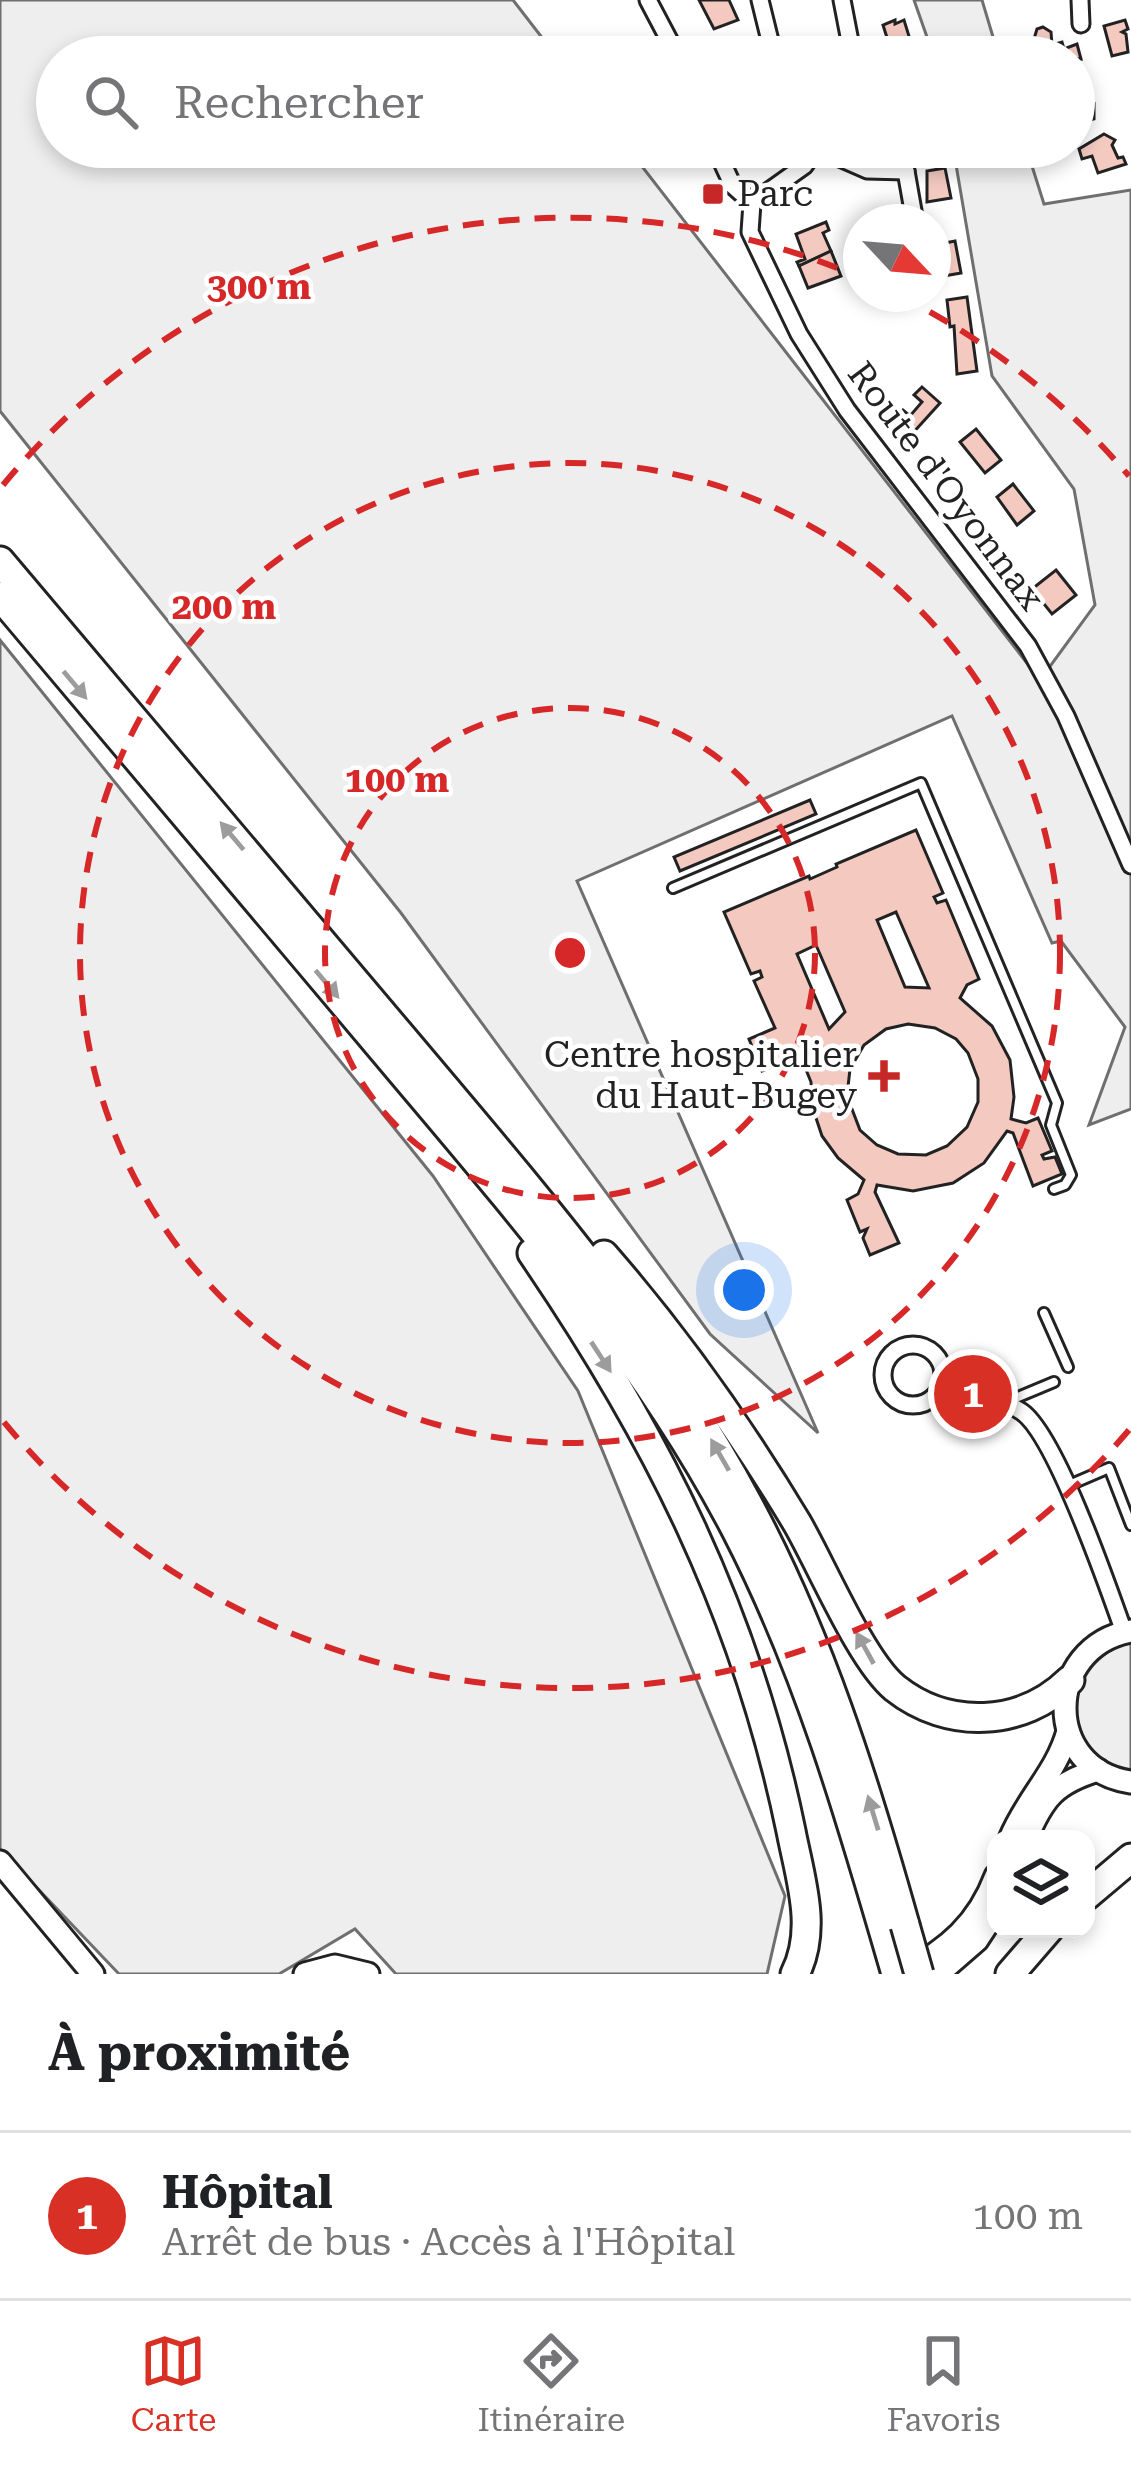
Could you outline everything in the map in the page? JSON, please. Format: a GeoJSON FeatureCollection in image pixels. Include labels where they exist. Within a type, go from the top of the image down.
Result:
{"type":"FeatureCollection","features":[{"type":"Feature","properties":{"kind":"highway"},"geometry":{"type":"LineString","coordinates":[[0,560],[416,1054],[651,1346],[746,1498],[829,1682],[895,1931],[899,1974]]}},
{"type":"Feature","properties":{"kind":"highway"},"geometry":{"type":"LineString","coordinates":[[0,596],[442,1120],[604,1320],[707,1477],[766,1591],[895,1931],[919,1974]]}},
{"type":"Feature","properties":{"kind":"highway"},"geometry":{"type":"LineString","coordinates":[[416,1054],[583,1231],[678,1345],[770,1479],[869,1657],[890,1684],[934,1710],[982,1719],[1030,1708],[1070,1680]]}},
{"type":"Feature","properties":{"kind":"highway"},"geometry":{"type":"LineString","coordinates":[[442,1120],[622,1391],[673,1483],[731,1618],[774,1757],[806,1905],[806,1946],[795,1974]]}},
{"type":"Feature","properties":{"kind":"highway"},"geometry":{"type":"LineString","coordinates":[[1095,1889],[1131,1858]]}},
{"type":"Feature","properties":{"kind":"highway"},"geometry":{"type":"LineString","coordinates":[[1095,1891],[1131,1868]]}},
{"type":"Feature","properties":{"kind":"highway"},"geometry":{"type":"LineString","coordinates":[[1010,1974],[1041,1938]]}},
{"type":"Feature","properties":{"kind":"main road"},"geometry":{"type":"LineString","coordinates":[[1127,1632],[1108,1636],[1085,1652],[1070,1680],[1065,1705],[1076,1748],[1098,1770],[1131,1782]]}},
{"type":"Feature","properties":{"kind":"main road"},"geometry":{"type":"LineString","coordinates":[[1014,1830],[1024,1808],[1056,1766],[1068,1731]]}},
{"type":"Feature","properties":{"kind":"main road"},"geometry":{"type":"LineString","coordinates":[[1031,1830],[1068,1779],[1098,1770]]}},
{"type":"Feature","properties":{"kind":"main road"},"geometry":{"type":"LineString","coordinates":[[0,1862],[93,1974]]}},
{"type":"Feature","properties":{"kind":"main road"},"geometry":{"type":"LineString","coordinates":[[899,1974],[954,1942],[987,1895]]}},
{"type":"Feature","properties":{"kind":"main road"},"geometry":{"type":"LineString","coordinates":[[938,1974],[977,1940],[987,1925]]}},
{"type":"Feature","properties":{"kind":"main road"},"geometry":{"type":"LineString","coordinates":[[305,1974],[334,1966],[368,1974]]}},
{"type":"Feature","properties":{"kind":"street"},"geometry":{"type":"LineString","coordinates":[[649,0],[667,36]]}},
{"type":"Feature","properties":{"kind":"street"},"geometry":{"type":"LineString","coordinates":[[760,0],[769,36]]}},
{"type":"Feature","properties":{"kind":"street"},"geometry":{"type":"LineString","coordinates":[[842,0],[846,36]]}},
{"type":"Feature","properties":{"kind":"street"},"geometry":{"type":"LineString","coordinates":[[1080,0],[1081,24]]}},
{"type":"Feature","properties":{"kind":"street","name":"Route d'Oyonnax"},"geometry":{"type":"LineString","coordinates":[[725,168],[733,185],[752,203],[750,232],[799,334],[847,410],[1028,646],[1066,716],[1131,865]]}},
{"type":"Feature","properties":{"kind":"street"},"geometry":{"type":"LineString","coordinates":[[752,203],[802,168]]}},
{"type":"Feature","properties":{"kind":"street"},"geometry":{"type":"LineString","coordinates":[[863,168],[906,172]]}},
{"type":"Feature","properties":{"kind":"street"},"geometry":{"type":"LineString","coordinates":[[905,168],[912,204]]}},
{"type":"Feature","properties":{"kind":"street"},"geometry":{"type":"LineString","coordinates":[[901,1347],[928,1348],[940,1361],[941,1386],[936,1395],[919,1404],[900,1402],[886,1388],[886,1363],[901,1347]]}},
{"type":"Feature","properties":{"kind":"street"},"geometry":{"type":"LineString","coordinates":[[941,1386],[1004,1403],[1022,1412],[1043,1433],[1127,1632]]}},
{"type":"Feature","properties":{"kind":"lane"},"geometry":{"type":"LineString","coordinates":[[674,888],[921,782],[1057,1103],[1051,1125],[1071,1174],[1065,1185],[1054,1189]]}},
{"type":"Feature","properties":{"kind":"lane"},"geometry":{"type":"LineString","coordinates":[[1044,1313],[1068,1367]]}},
{"type":"Feature","properties":{"kind":"lane"},"geometry":{"type":"LineString","coordinates":[[1004,1403],[1054,1382]]}},
{"type":"Feature","properties":{"kind":"lane"},"geometry":{"type":"LineString","coordinates":[[1066,1487],[1108,1468],[1131,1526]]}},
{"type":"Feature","properties":{"kind":"shaded area"},"geometry":{"type":"Polygon","coordinates":[[[0,0],[513,0],[541,36],[36,36],[36,168],[643,168],[1040,680],[1095,605],[1074,489],[992,376],[957,168],[1033,168],[1044,204],[1131,190],[1131,1109],[1089,1125],[1125,1027],[1061,941],[1052,943],[952,716],[577,881],[818,1433],[710,1334],[401,913],[0,411],[0,0]]]}},
{"type":"Feature","properties":{"kind":"shaded area"},"geometry":{"type":"Polygon","coordinates":[[[914,0],[982,0],[993,36],[927,36],[914,0]]]}},
{"type":"Feature","properties":{"kind":"shaded area"},"geometry":{"type":"Polygon","coordinates":[[[0,640],[433,1176],[578,1391],[785,1896],[767,1974],[396,1974],[355,1929],[279,1974],[119,1974],[0,1849],[0,640]]]}},
{"type":"Feature","properties":{"kind":"shaded area"},"geometry":{"type":"Polygon","coordinates":[[[1131,1641],[1131,1772],[1106,1763],[1088,1749],[1075,1710],[1089,1669],[1131,1641]]]}},
{"type":"Feature","properties":{"kind":"building"},"geometry":{"type":"Polygon","coordinates":[[[699,0],[729,0],[738,20],[714,29],[699,0]]]}},
{"type":"Feature","properties":{"kind":"building"},"geometry":{"type":"Polygon","coordinates":[[[904,20],[909,36],[886,36],[883,25],[904,20]]]}},
{"type":"Feature","properties":{"kind":"building"},"geometry":{"type":"Polygon","coordinates":[[[1125,20],[1128,29],[1122,32],[1128,52],[1112,56],[1104,26],[1125,20]]]}},
{"type":"Feature","properties":{"kind":"building"},"geometry":{"type":"Polygon","coordinates":[[[1043,27],[1051,36],[1035,36],[1043,27]]]}},
{"type":"Feature","properties":{"kind":"building"},"geometry":{"type":"Polygon","coordinates":[[[1104,134],[1115,140],[1112,145],[1126,164],[1098,173],[1095,139],[1104,134]]]}},
{"type":"Feature","properties":{"kind":"building"},"geometry":{"type":"Polygon","coordinates":[[[945,168],[951,198],[927,202],[927,171],[945,168]]]}},
{"type":"Feature","properties":{"kind":"building"},"geometry":{"type":"Polygon","coordinates":[[[826,222],[829,230],[823,233],[831,251],[799,266],[797,262],[805,259],[796,234],[826,222]]]}},
{"type":"Feature","properties":{"kind":"building"},"geometry":{"type":"Polygon","coordinates":[[[955,241],[961,273],[951,275],[951,242],[955,241]]]}},
{"type":"Feature","properties":{"kind":"building"},"geometry":{"type":"Polygon","coordinates":[[[831,251],[841,276],[808,288],[799,266],[831,251]]]}},
{"type":"Feature","properties":{"kind":"building"},"geometry":{"type":"Polygon","coordinates":[[[967,297],[977,371],[957,374],[954,326],[950,327],[948,312],[951,299],[967,297]]]}},
{"type":"Feature","properties":{"kind":"building"},"geometry":{"type":"Polygon","coordinates":[[[922,387],[940,403],[912,434],[895,419],[903,410],[910,416],[922,402],[914,395],[922,387]]]}},
{"type":"Feature","properties":{"kind":"building"},"geometry":{"type":"Polygon","coordinates":[[[976,429],[1001,460],[985,473],[960,442],[976,429]]]}},
{"type":"Feature","properties":{"kind":"building"},"geometry":{"type":"Polygon","coordinates":[[[1013,484],[1034,511],[1017,525],[997,497],[1013,484]]]}},
{"type":"Feature","properties":{"kind":"building"},"geometry":{"type":"Polygon","coordinates":[[[1056,570],[1076,595],[1052,614],[1032,589],[1056,570]]]}},
{"type":"Feature","properties":{"kind":"building"},"geometry":{"type":"Polygon","coordinates":[[[810,800],[816,814],[680,871],[674,857],[810,800]]]}},
{"type":"Feature","properties":{"kind":"building"},"geometry":{"type":"Polygon","coordinates":[[[916,830],[943,893],[934,897],[937,903],[946,900],[979,979],[967,985],[960,998],[992,1026],[1010,1060],[1011,1119],[1026,1123],[1038,1118],[1052,1151],[1042,1155],[1044,1159],[1055,1157],[1062,1174],[1033,1186],[1013,1133],[1007,1131],[984,1163],[953,1183],[913,1191],[877,1185],[875,1192],[899,1243],[870,1255],[863,1238],[867,1229],[860,1232],[847,1200],[858,1194],[864,1180],[838,1158],[822,1136],[800,1055],[762,1071],[749,1039],[775,1028],[754,981],[762,977],[760,971],[751,974],[724,912],[916,830]],[[896,912],[877,920],[905,987],[929,988],[896,912]],[[816,945],[797,954],[829,1029],[845,1012],[816,945]],[[908,1024],[886,1029],[864,1045],[850,1069],[847,1096],[860,1130],[877,1145],[898,1154],[926,1155],[947,1146],[967,1127],[978,1102],[978,1079],[968,1053],[956,1039],[935,1028],[908,1024]]]}},
{"type":"Feature","properties":{"kind":"place","name":"Parc"},"geometry":{"type":"Point","coordinates":[713,194]}},
{"type":"Feature","properties":{"kind":"place","name":"Centre hospitalier du Haut-Bugey"},"geometry":{"type":"Point","coordinates":[884,1076]}},
{"type":"Feature","properties":{"kind":"place","name":"Hôpital"},"geometry":{"type":"Point","coordinates":[973,1394]}}]}
